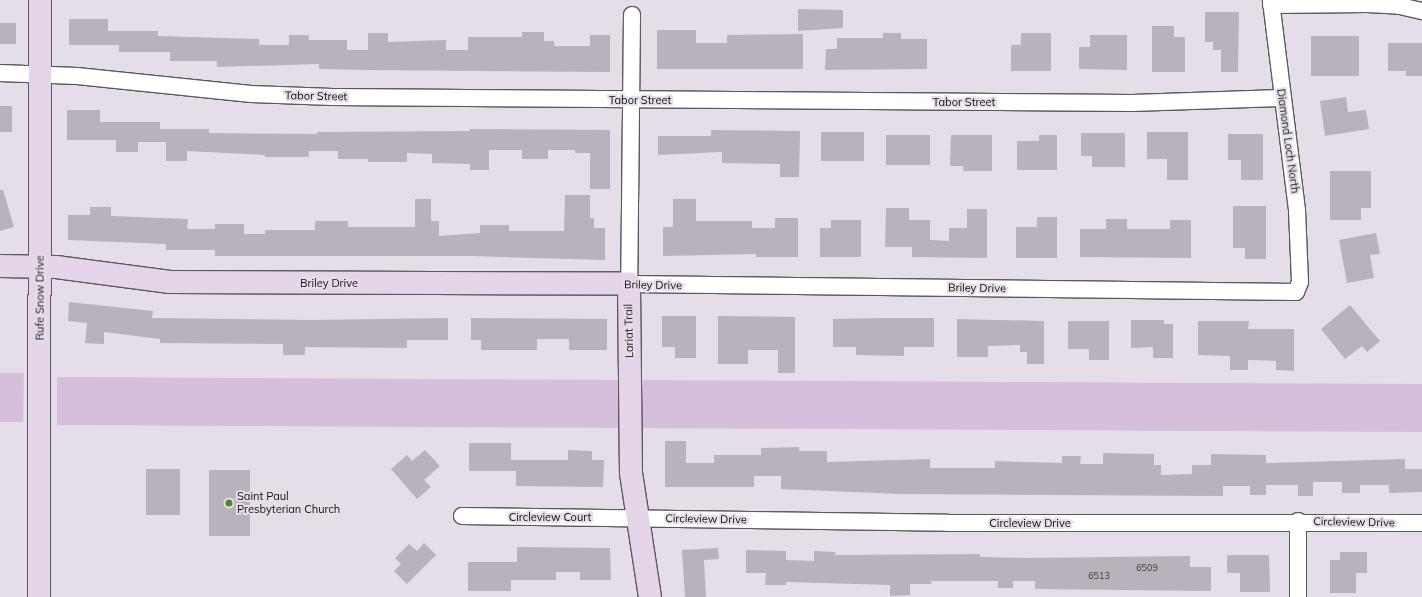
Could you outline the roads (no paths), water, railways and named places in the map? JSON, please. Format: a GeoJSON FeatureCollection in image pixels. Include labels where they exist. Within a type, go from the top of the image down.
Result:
{"type":"FeatureCollection","features":[{"type":"Feature","properties":{"kind":"street","name":"Rufe Snow Drive"},"geometry":{"type":"LineString","coordinates":[[39,597],[40,0]]}},
{"type":"Feature","properties":{"kind":"street"},"geometry":{"type":"LineString","coordinates":[[1271,2],[1367,4],[1400,6],[1422,11]]}},
{"type":"Feature","properties":{"kind":"street","name":"Diamond Loch North"},"geometry":{"type":"LineString","coordinates":[[1271,2],[1282,98],[1292,160],[1300,282]]}},
{"type":"Feature","properties":{"kind":"street","name":"Lariat Trail"},"geometry":{"type":"LineString","coordinates":[[632,15],[629,284],[631,473],[650,597]]}},
{"type":"Feature","properties":{"kind":"street","name":"Tabor Street"},"geometry":{"type":"LineString","coordinates":[[0,72],[112,79],[251,94],[631,100],[1132,102],[1282,98]]}},
{"type":"Feature","properties":{"kind":"street","name":"Briley Drive"},"geometry":{"type":"LineString","coordinates":[[0,266],[39,266],[170,282],[629,284],[1296,292],[1300,282]]}},
{"type":"Feature","properties":{"kind":"street","name":"Circleview Court"},"geometry":{"type":"LineString","coordinates":[[462,516],[638,517]]}},
{"type":"Feature","properties":{"kind":"street","name":"Circleview Drive"},"geometry":{"type":"LineString","coordinates":[[638,517],[948,523],[1298,521],[1422,524]]}},
{"type":"Feature","properties":{"kind":"street"},"geometry":{"type":"LineString","coordinates":[[1298,521],[1298,597]]}},
{"type":"Feature","properties":{"kind":"place","name":"Saint Paul Presbyterian Church"},"geometry":{"type":"Point","coordinates":[229,503]}}]}
